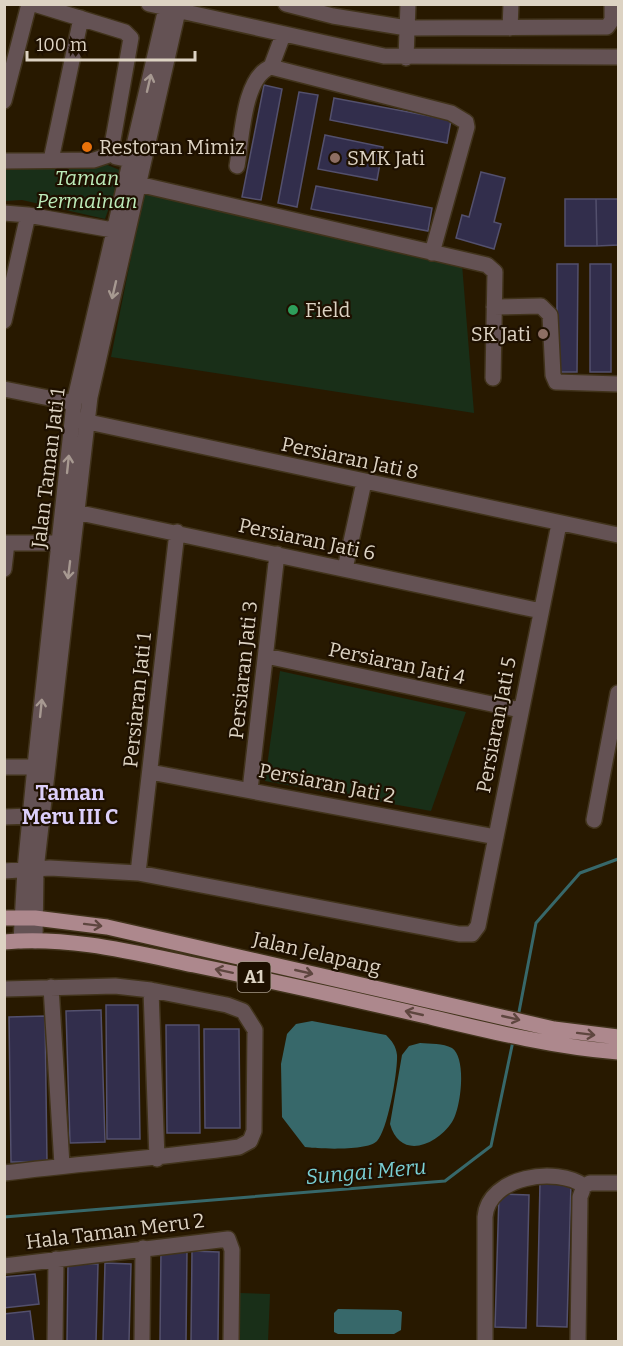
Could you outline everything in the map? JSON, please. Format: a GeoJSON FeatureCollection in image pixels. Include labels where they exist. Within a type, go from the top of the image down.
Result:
{"type":"FeatureCollection","features":[{"type":"Feature","properties":{"kind":"main road","name":"Jalan Jelapang"},"geometry":{"type":"LineString","coordinates":[[4,918],[28,918],[107,927],[468,1008],[554,1036],[618,1052]]}},
{"type":"Feature","properties":{"kind":"main road","name":"Jalan Jelapang"},"geometry":{"type":"LineString","coordinates":[[4,942],[28,941],[98,946],[282,983],[471,1026],[554,1036],[618,1037]]}},
{"type":"Feature","properties":{"kind":"street"},"geometry":{"type":"LineString","coordinates":[[4,101],[10,61],[32,4],[125,32],[131,39],[110,146],[112,154]]}},
{"type":"Feature","properties":{"kind":"street"},"geometry":{"type":"LineString","coordinates":[[149,4],[384,56],[406,58],[618,57]]}},
{"type":"Feature","properties":{"kind":"street"},"geometry":{"type":"LineString","coordinates":[[286,4],[343,18],[407,28],[607,27],[612,20],[612,4]]}},
{"type":"Feature","properties":{"kind":"street"},"geometry":{"type":"LineString","coordinates":[[406,58],[408,4]]}},
{"type":"Feature","properties":{"kind":"street"},"geometry":{"type":"LineString","coordinates":[[510,28],[511,4]]}},
{"type":"Feature","properties":{"kind":"street","name":"Jalan Taman Jati 1"},"geometry":{"type":"LineString","coordinates":[[78,415],[90,397],[120,231],[138,184],[139,123],[172,10]]}},
{"type":"Feature","properties":{"kind":"street","name":"Jalan Taman Jati 1"},"geometry":{"type":"LineString","coordinates":[[30,870],[70,510],[78,415],[172,10]]}},
{"type":"Feature","properties":{"kind":"street"},"geometry":{"type":"LineString","coordinates":[[51,160],[81,18]]}},
{"type":"Feature","properties":{"kind":"street"},"geometry":{"type":"LineString","coordinates":[[237,166],[250,87],[257,76],[271,67],[283,35]]}},
{"type":"Feature","properties":{"kind":"street"},"geometry":{"type":"LineString","coordinates":[[271,67],[452,112],[466,122],[467,127],[432,253]]}},
{"type":"Feature","properties":{"kind":"street"},"geometry":{"type":"LineString","coordinates":[[117,118],[139,123]]}},
{"type":"Feature","properties":{"kind":"street"},"geometry":{"type":"LineString","coordinates":[[4,161],[94,160],[112,154],[137,162]]}},
{"type":"Feature","properties":{"kind":"street"},"geometry":{"type":"LineString","coordinates":[[138,184],[487,266],[495,272],[493,378]]}},
{"type":"Feature","properties":{"kind":"street"},"geometry":{"type":"LineString","coordinates":[[4,213],[28,214],[120,231]]}},
{"type":"Feature","properties":{"kind":"street"},"geometry":{"type":"LineString","coordinates":[[4,321],[28,214]]}},
{"type":"Feature","properties":{"kind":"street"},"geometry":{"type":"LineString","coordinates":[[494,307],[541,306],[550,315],[553,375],[556,382],[618,384]]}},
{"type":"Feature","properties":{"kind":"street","name":"Persiaran Jati 8"},"geometry":{"type":"LineString","coordinates":[[4,389],[78,415],[364,482],[618,535]]}},
{"type":"Feature","properties":{"kind":"street"},"geometry":{"type":"LineString","coordinates":[[345,569],[364,482]]}},
{"type":"Feature","properties":{"kind":"street","name":"Jalan Taman Jati 1"},"geometry":{"type":"LineString","coordinates":[[28,941],[30,816],[41,766],[59,543],[70,510]]}},
{"type":"Feature","properties":{"kind":"street","name":"Persiaran Jati 6"},"geometry":{"type":"LineString","coordinates":[[70,510],[542,611]]}},
{"type":"Feature","properties":{"kind":"street","name":"Persiaran Jati 5"},"geometry":{"type":"LineString","coordinates":[[138,873],[459,934],[472,934],[478,926],[559,524]]}},
{"type":"Feature","properties":{"kind":"street","name":"Persiaran Jati 1"},"geometry":{"type":"LineString","coordinates":[[138,873],[177,532]]}},
{"type":"Feature","properties":{"kind":"street"},"geometry":{"type":"LineString","coordinates":[[4,569],[6,543],[59,543]]}},
{"type":"Feature","properties":{"kind":"street","name":"Persiaran Jati 3"},"geometry":{"type":"LineString","coordinates":[[250,790],[277,554]]}},
{"type":"Feature","properties":{"kind":"street","name":"Persiaran Jati 4"},"geometry":{"type":"LineString","coordinates":[[266,656],[520,710]]}},
{"type":"Feature","properties":{"kind":"street"},"geometry":{"type":"LineString","coordinates":[[594,820],[612,760],[618,693]]}},
{"type":"Feature","properties":{"kind":"street"},"geometry":{"type":"LineString","coordinates":[[4,767],[41,766]]}},
{"type":"Feature","properties":{"kind":"street","name":"Persiaran Jati 2"},"geometry":{"type":"LineString","coordinates":[[150,772],[496,837]]}},
{"type":"Feature","properties":{"kind":"street"},"geometry":{"type":"LineString","coordinates":[[4,817],[30,816]]}},
{"type":"Feature","properties":{"kind":"street"},"geometry":{"type":"LineString","coordinates":[[4,871],[50,868],[138,873]]}},
{"type":"Feature","properties":{"kind":"street"},"geometry":{"type":"LineString","coordinates":[[4,989],[115,986],[151,990],[227,1005],[243,1011],[255,1030],[254,1131],[250,1140],[239,1147],[157,1159],[4,1173]]}},
{"type":"Feature","properties":{"kind":"street"},"geometry":{"type":"LineString","coordinates":[[51,987],[62,1166]]}},
{"type":"Feature","properties":{"kind":"street"},"geometry":{"type":"LineString","coordinates":[[151,990],[157,1159]]}},
{"type":"Feature","properties":{"kind":"street"},"geometry":{"type":"LineString","coordinates":[[485,1341],[485,1217],[491,1197],[512,1183],[528,1178],[572,1179],[584,1186]]}},
{"type":"Feature","properties":{"kind":"street"},"geometry":{"type":"LineString","coordinates":[[578,1341],[580,1197],[584,1186],[590,1183],[618,1183]]}},
{"type":"Feature","properties":{"kind":"street","name":"Hala Taman Meru 2"},"geometry":{"type":"LineString","coordinates":[[4,1266],[222,1238],[230,1241],[232,1250],[231,1341]]}},
{"type":"Feature","properties":{"kind":"street"},"geometry":{"type":"LineString","coordinates":[[142,1248],[142,1341]]}},
{"type":"Feature","properties":{"kind":"street"},"geometry":{"type":"LineString","coordinates":[[55,1341],[56,1259]]}},
{"type":"Feature","properties":{"kind":"green space","name":"Taman Permainan"},"geometry":{"type":"Polygon","coordinates":[[[105,164],[122,171],[105,219],[22,200],[5,201],[5,166],[105,164]]]}},
{"type":"Feature","properties":{"kind":"green space","name":"Field"},"geometry":{"type":"Polygon","coordinates":[[[144,192],[462,264],[474,413],[111,357],[144,192]]]}},
{"type":"Feature","properties":{"kind":"green space"},"geometry":{"type":"Polygon","coordinates":[[[280,671],[466,712],[431,811],[265,781],[280,671]]]}},
{"type":"Feature","properties":{"kind":"green space"},"geometry":{"type":"Polygon","coordinates":[[[239,1293],[270,1294],[268,1341],[238,1342],[239,1293]]]}},
{"type":"Feature","properties":{"kind":"water"},"geometry":{"type":"Polygon","coordinates":[[[312,1021],[386,1035],[395,1046],[397,1063],[388,1113],[381,1135],[372,1144],[343,1148],[305,1147],[282,1117],[281,1064],[287,1034],[296,1024],[312,1021]]]}},
{"type":"Feature","properties":{"kind":"water"},"geometry":{"type":"Polygon","coordinates":[[[420,1043],[445,1045],[457,1054],[461,1072],[460,1096],[452,1122],[437,1138],[419,1146],[410,1146],[395,1135],[390,1124],[402,1055],[409,1046],[420,1043]]]}},
{"type":"Feature","properties":{"kind":"water"},"geometry":{"type":"Polygon","coordinates":[[[338,1309],[398,1310],[402,1312],[401,1330],[394,1334],[338,1334],[334,1332],[334,1313],[338,1309]]]}},
{"type":"Feature","properties":{"kind":"building"},"geometry":{"type":"Polygon","coordinates":[[[264,85],[282,89],[261,200],[242,197],[264,85]]]}},
{"type":"Feature","properties":{"kind":"building"},"geometry":{"type":"Polygon","coordinates":[[[299,92],[318,95],[297,207],[278,203],[299,92]]]}},
{"type":"Feature","properties":{"kind":"building"},"geometry":{"type":"Polygon","coordinates":[[[334,98],[451,120],[447,143],[330,120],[334,98]]]}},
{"type":"Feature","properties":{"kind":"building"},"geometry":{"type":"Polygon","coordinates":[[[325,135],[383,147],[377,180],[318,169],[325,135]]]}},
{"type":"Feature","properties":{"kind":"building"},"geometry":{"type":"Polygon","coordinates":[[[481,172],[505,178],[494,222],[501,224],[494,249],[456,238],[462,215],[469,217],[481,172]]]}},
{"type":"Feature","properties":{"kind":"building"},"geometry":{"type":"Polygon","coordinates":[[[316,186],[432,208],[428,231],[311,209],[316,186]]]}},
{"type":"Feature","properties":{"kind":"building"},"geometry":{"type":"Polygon","coordinates":[[[565,199],[596,199],[597,246],[565,246],[565,199]]]}},
{"type":"Feature","properties":{"kind":"building"},"geometry":{"type":"Polygon","coordinates":[[[596,199],[618,199],[618,245],[597,246],[596,199]]]}},
{"type":"Feature","properties":{"kind":"building"},"geometry":{"type":"Polygon","coordinates":[[[557,264],[578,264],[577,372],[557,372],[557,264]]]}},
{"type":"Feature","properties":{"kind":"building"},"geometry":{"type":"Polygon","coordinates":[[[590,264],[611,264],[611,372],[590,372],[590,264]]]}},
{"type":"Feature","properties":{"kind":"building"},"geometry":{"type":"Polygon","coordinates":[[[106,1005],[138,1005],[140,1139],[107,1139],[106,1005]]]}},
{"type":"Feature","properties":{"kind":"building"},"geometry":{"type":"Polygon","coordinates":[[[101,1010],[105,1142],[70,1143],[66,1011],[101,1010]]]}},
{"type":"Feature","properties":{"kind":"building"},"geometry":{"type":"Polygon","coordinates":[[[45,1016],[47,1162],[11,1162],[9,1017],[45,1016]]]}},
{"type":"Feature","properties":{"kind":"building"},"geometry":{"type":"Polygon","coordinates":[[[166,1025],[199,1025],[200,1133],[167,1133],[166,1025]]]}},
{"type":"Feature","properties":{"kind":"building"},"geometry":{"type":"Polygon","coordinates":[[[204,1029],[239,1029],[240,1128],[205,1128],[204,1029]]]}},
{"type":"Feature","properties":{"kind":"building"},"geometry":{"type":"Polygon","coordinates":[[[540,1182],[571,1183],[567,1327],[537,1326],[540,1182]]]}},
{"type":"Feature","properties":{"kind":"building"},"geometry":{"type":"Polygon","coordinates":[[[499,1194],[529,1195],[526,1328],[495,1327],[499,1194]]]}},
{"type":"Feature","properties":{"kind":"building"},"geometry":{"type":"Polygon","coordinates":[[[161,1249],[187,1250],[186,1342],[160,1342],[161,1249]]]}},
{"type":"Feature","properties":{"kind":"building"},"geometry":{"type":"Polygon","coordinates":[[[192,1251],[219,1252],[218,1342],[191,1342],[192,1251]]]}},
{"type":"Feature","properties":{"kind":"building"},"geometry":{"type":"Polygon","coordinates":[[[68,1263],[98,1264],[96,1342],[67,1342],[68,1263]]]}},
{"type":"Feature","properties":{"kind":"building"},"geometry":{"type":"Polygon","coordinates":[[[105,1263],[131,1264],[129,1342],[103,1342],[105,1263]]]}},
{"type":"Feature","properties":{"kind":"building"},"geometry":{"type":"Polygon","coordinates":[[[35,1274],[39,1304],[4,1308],[4,1277],[35,1274]]]}},
{"type":"Feature","properties":{"kind":"building"},"geometry":{"type":"Polygon","coordinates":[[[30,1311],[34,1342],[4,1342],[4,1314],[30,1311]]]}},
{"type":"Feature","properties":{"kind":"waterway","name":"Sungai Meru"},"geometry":{"type":"LineString","coordinates":[[518,1017],[536,923],[580,873],[618,859]]}},
{"type":"Feature","properties":{"kind":"waterway","name":"Sungai Meru"},"geometry":{"type":"LineString","coordinates":[[4,1217],[445,1181],[491,1146],[513,1041]]}},
{"type":"Feature","properties":{"kind":"place","name":"Restoran Mimiz"},"geometry":{"type":"Point","coordinates":[87,147]}},
{"type":"Feature","properties":{"kind":"place","name":"SMK Jati"},"geometry":{"type":"Point","coordinates":[335,158]}},
{"type":"Feature","properties":{"kind":"place","name":"Field"},"geometry":{"type":"Point","coordinates":[293,310]}},
{"type":"Feature","properties":{"kind":"place","name":"SK Jati"},"geometry":{"type":"Point","coordinates":[543,334]}},
{"type":"Feature","properties":{"kind":"district","name":"Taman Meru III C"},"geometry":{"type":"Point","coordinates":[70,805]}}]}
